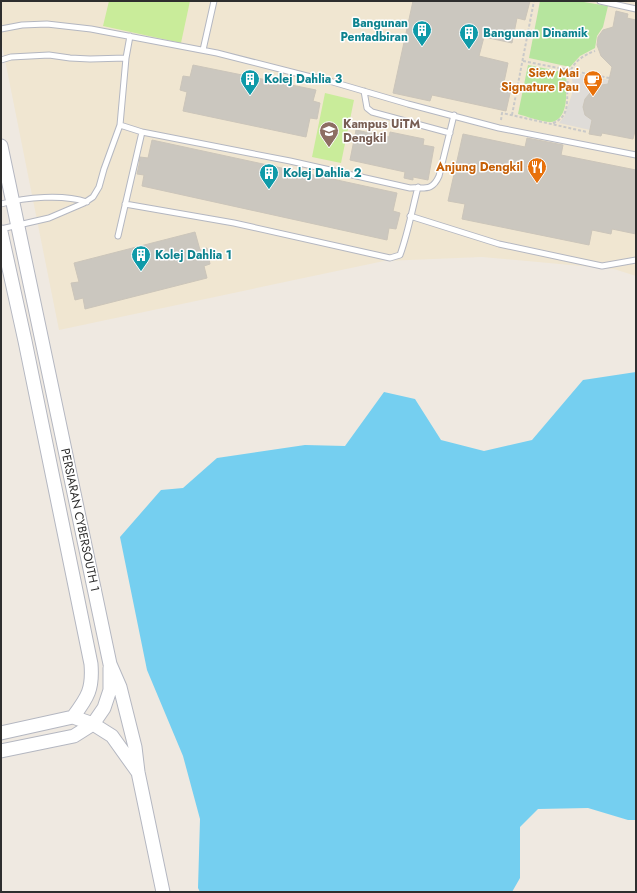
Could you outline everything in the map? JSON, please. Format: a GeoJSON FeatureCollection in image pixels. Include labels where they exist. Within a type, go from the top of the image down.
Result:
{"type":"FeatureCollection","features":[{"type":"Feature","properties":{"kind":"street","name":"PERSIARAN CYBERSOUTH 1"},"geometry":{"type":"LineString","coordinates":[[1,146],[7,202],[18,226],[110,664],[120,687],[135,747],[138,772],[163,892]]}},
{"type":"Feature","properties":{"kind":"street","name":"PERSIARAN CYBERSOUTH 1"},"geometry":{"type":"LineString","coordinates":[[1,232],[28,357],[90,664],[92,679],[90,690],[85,701],[73,716]]}},
{"type":"Feature","properties":{"kind":"street"},"geometry":{"type":"LineString","coordinates":[[1,752],[74,736],[93,724],[104,708],[110,690],[110,664]]}},
{"type":"Feature","properties":{"kind":"street"},"geometry":{"type":"LineString","coordinates":[[1,733],[73,716],[93,724],[112,736],[138,772]]}},
{"type":"Feature","properties":{"kind":"lane"},"geometry":{"type":"LineString","coordinates":[[203,50],[214,1]]}},
{"type":"Feature","properties":{"kind":"lane"},"geometry":{"type":"LineString","coordinates":[[600,1],[636,9]]}},
{"type":"Feature","properties":{"kind":"lane"},"geometry":{"type":"LineString","coordinates":[[1,29],[22,25],[47,24],[130,36],[203,50],[319,78],[408,104],[499,128],[636,155]]}},
{"type":"Feature","properties":{"kind":"lane"},"geometry":{"type":"LineString","coordinates":[[1,229],[49,218],[87,202],[93,197],[99,187],[120,125],[126,58],[130,36]]}},
{"type":"Feature","properties":{"kind":"lane"},"geometry":{"type":"LineString","coordinates":[[1,60],[11,57],[49,54],[83,58],[126,58]]}},
{"type":"Feature","properties":{"kind":"lane"},"geometry":{"type":"LineString","coordinates":[[364,91],[367,108],[372,112],[450,133]]}},
{"type":"Feature","properties":{"kind":"lane"},"geometry":{"type":"LineString","coordinates":[[120,125],[142,132],[290,161],[410,188],[430,188],[436,184],[439,176],[454,115]]}},
{"type":"Feature","properties":{"kind":"lane"},"geometry":{"type":"LineString","coordinates":[[118,236],[142,132]]}},
{"type":"Feature","properties":{"kind":"lane"},"geometry":{"type":"LineString","coordinates":[[125,204],[234,223],[390,258],[400,255],[406,239],[410,216],[418,187]]}},
{"type":"Feature","properties":{"kind":"lane"},"geometry":{"type":"LineString","coordinates":[[7,202],[77,198],[87,202]]}},
{"type":"Feature","properties":{"kind":"lane"},"geometry":{"type":"LineString","coordinates":[[410,216],[499,244],[602,266],[636,260]]}},
{"type":"Feature","properties":{"kind":"path"},"geometry":{"type":"LineString","coordinates":[[512,116],[534,1]]}},
{"type":"Feature","properties":{"kind":"path"},"geometry":{"type":"LineString","coordinates":[[551,124],[564,116],[567,106],[567,87],[570,70],[581,57],[595,51]]}},
{"type":"Feature","properties":{"kind":"path"},"geometry":{"type":"LineString","coordinates":[[522,61],[609,78]]}},
{"type":"Feature","properties":{"kind":"path"},"geometry":{"type":"LineString","coordinates":[[499,128],[502,114],[587,132]]}},
{"type":"Feature","properties":{"kind":"shaded area","name":"Kampus UiTM Dengkil"},"geometry":{"type":"Polygon","coordinates":[[[1,1],[636,1],[636,276],[614,269],[482,257],[384,261],[59,330],[1,40],[1,1]]]}},
{"type":"Feature","properties":{"kind":"shaded area"},"geometry":{"type":"Polygon","coordinates":[[[571,72],[609,80],[608,84],[602,85],[590,93],[585,99],[592,120],[590,130],[559,123],[564,117],[572,94],[573,88],[571,72]]]}},
{"type":"Feature","properties":{"kind":"green space"},"geometry":{"type":"Polygon","coordinates":[[[109,1],[190,1],[181,43],[103,26],[109,1]]]}},
{"type":"Feature","properties":{"kind":"green space"},"geometry":{"type":"Polygon","coordinates":[[[540,1],[578,1],[608,6],[603,27],[597,36],[595,48],[580,56],[570,67],[529,58],[540,1]]]}},
{"type":"Feature","properties":{"kind":"green space"},"geometry":{"type":"Polygon","coordinates":[[[528,65],[568,73],[564,109],[561,116],[555,121],[544,121],[518,114],[528,65]]]}},
{"type":"Feature","properties":{"kind":"green space"},"geometry":{"type":"Polygon","coordinates":[[[325,93],[354,100],[341,163],[312,157],[325,93]]]}},
{"type":"Feature","properties":{"kind":"water"},"geometry":{"type":"Polygon","coordinates":[[[636,372],[636,820],[628,820],[588,808],[538,809],[520,827],[520,878],[512,892],[200,892],[198,888],[200,819],[183,756],[147,670],[120,537],[161,490],[183,488],[217,458],[305,445],[345,446],[384,392],[415,399],[441,440],[484,451],[532,440],[583,380],[636,372]]]}},
{"type":"Feature","properties":{"kind":"building"},"geometry":{"type":"Polygon","coordinates":[[[413,1],[530,1],[525,20],[517,18],[512,43],[484,37],[479,56],[508,63],[503,87],[511,89],[506,111],[432,95],[430,101],[393,93],[413,1]]]}},
{"type":"Feature","properties":{"kind":"building"},"geometry":{"type":"Polygon","coordinates":[[[616,11],[628,14],[627,18],[636,20],[636,127],[633,139],[602,133],[601,136],[589,134],[592,120],[585,115],[583,107],[585,99],[590,93],[602,85],[608,84],[612,67],[601,56],[597,45],[598,37],[603,30],[613,27],[616,11]]]}},
{"type":"Feature","properties":{"kind":"building","name":"Kolej Dahlia 3"},"geometry":{"type":"Polygon","coordinates":[[[193,65],[316,90],[313,101],[320,103],[317,119],[310,118],[306,137],[183,111],[187,92],[180,90],[183,76],[190,77],[193,65]]]}},
{"type":"Feature","properties":{"kind":"building"},"geometry":{"type":"Polygon","coordinates":[[[356,130],[389,137],[390,132],[424,139],[423,145],[434,147],[428,180],[413,177],[413,180],[404,178],[405,172],[350,160],[356,130]]]}},
{"type":"Feature","properties":{"kind":"building","name":"Anjung Dengkil"},"geometry":{"type":"Polygon","coordinates":[[[463,134],[525,147],[527,138],[563,145],[561,155],[636,170],[636,234],[612,229],[611,234],[592,230],[589,245],[462,219],[465,204],[448,201],[463,134]]]}},
{"type":"Feature","properties":{"kind":"building","name":"Kolej Dahlia 2"},"geometry":{"type":"Polygon","coordinates":[[[152,140],[397,193],[393,211],[400,213],[396,229],[389,228],[387,240],[142,186],[144,175],[137,174],[140,157],[148,158],[152,140]]]}},
{"type":"Feature","properties":{"kind":"building","name":"Kolej Dahlia 1"},"geometry":{"type":"Polygon","coordinates":[[[195,232],[200,250],[207,248],[210,264],[204,266],[207,278],[85,309],[83,298],[75,300],[71,283],[79,282],[74,263],[195,232]]]}},
{"type":"Feature","properties":{"kind":"place","name":"Bangunan Pentadbiran"},"geometry":{"type":"Point","coordinates":[422,47]}},
{"type":"Feature","properties":{"kind":"place","name":"Bangunan Dinamik"},"geometry":{"type":"Point","coordinates":[469,50]}},
{"type":"Feature","properties":{"kind":"place","name":"Kolej Dahlia 3"},"geometry":{"type":"Point","coordinates":[250,96]}},
{"type":"Feature","properties":{"kind":"place","name":"Siew Mai Signature Pau"},"geometry":{"type":"Point","coordinates":[593,97]}},
{"type":"Feature","properties":{"kind":"place","name":"Kampus UiTM Dengkil"},"geometry":{"type":"Point","coordinates":[329,148]}},
{"type":"Feature","properties":{"kind":"place","name":"Anjung Dengkil"},"geometry":{"type":"Point","coordinates":[537,184]}},
{"type":"Feature","properties":{"kind":"place","name":"Kolej Dahlia 2"},"geometry":{"type":"Point","coordinates":[269,190]}},
{"type":"Feature","properties":{"kind":"place","name":"Kolej Dahlia 1"},"geometry":{"type":"Point","coordinates":[141,272]}}]}
